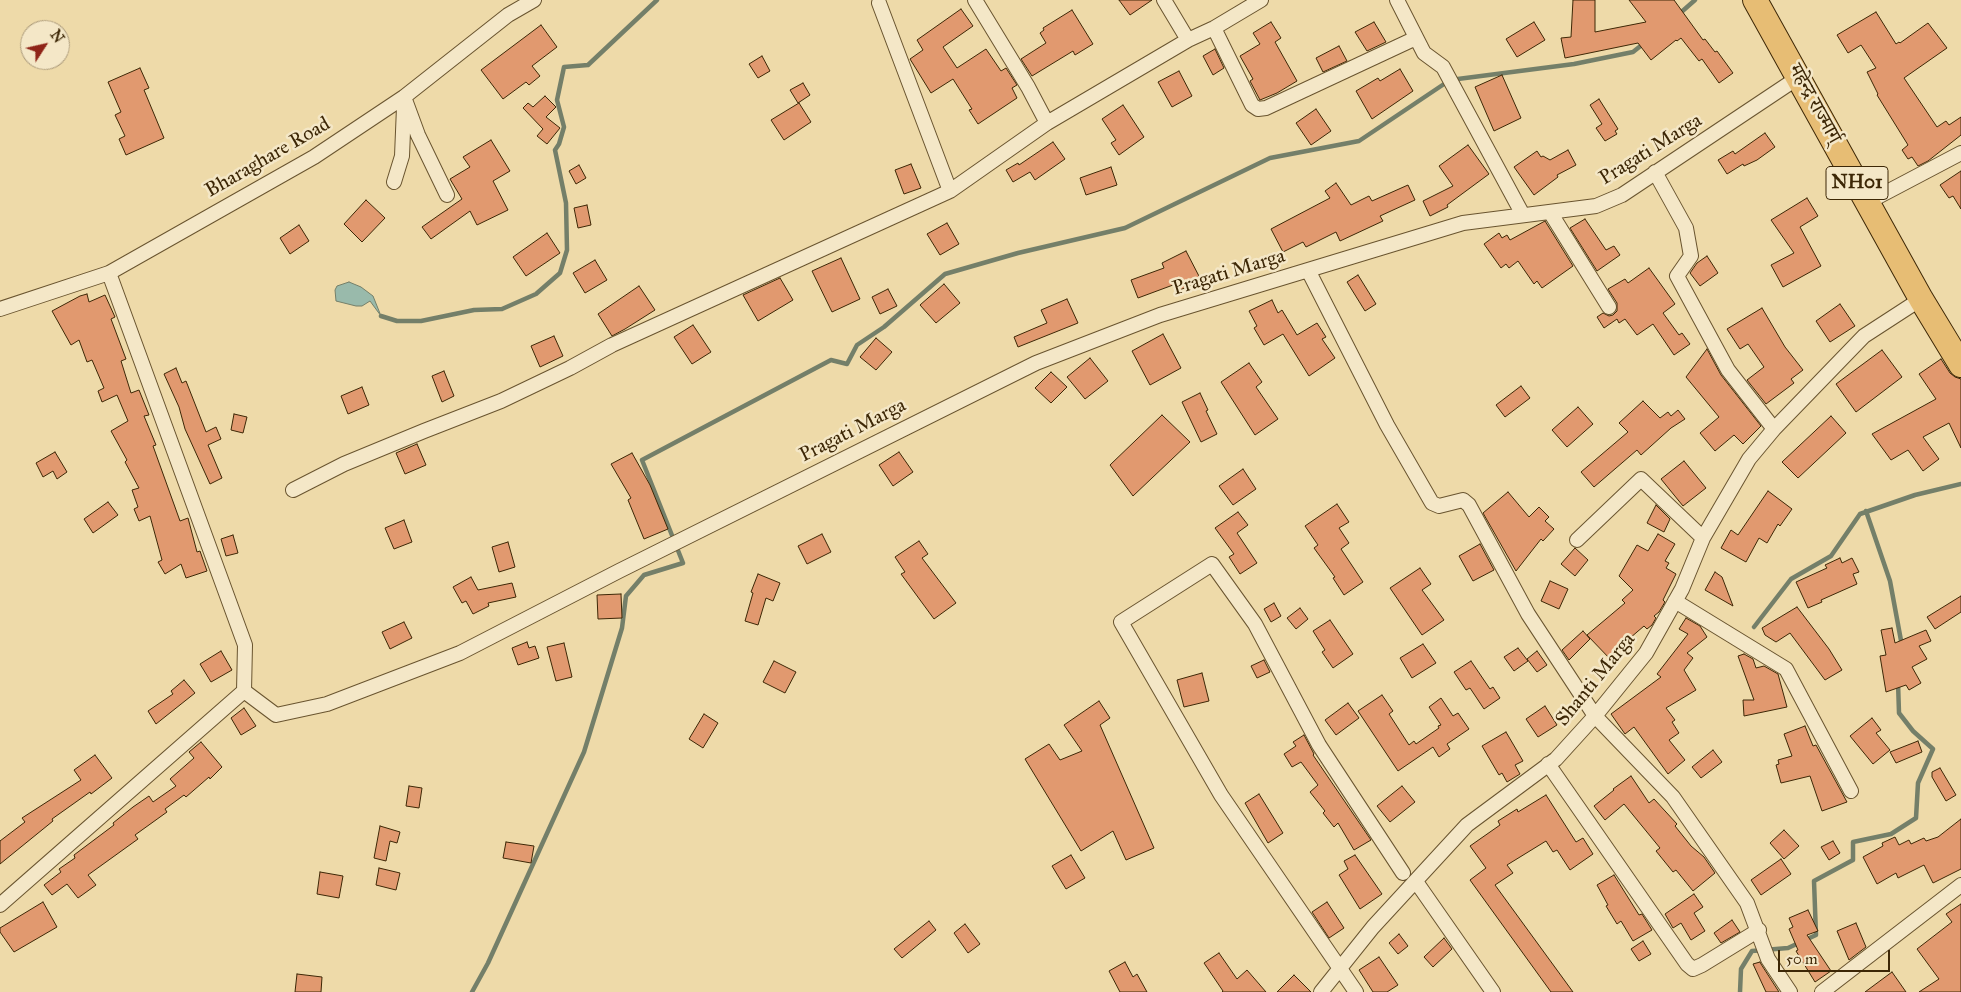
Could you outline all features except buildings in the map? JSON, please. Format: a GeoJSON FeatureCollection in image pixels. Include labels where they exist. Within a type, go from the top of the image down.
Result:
{"type":"FeatureCollection","features":[{"type":"Feature","properties":{"kind":"highway","name":"महेन्द्र राज्मार्ग्"},"geometry":{"type":"LineString","coordinates":[[1755,0],[1921,299],[1961,365]]}},
{"type":"Feature","properties":{"kind":"street","name":"Bharaghare Road"},"geometry":{"type":"LineString","coordinates":[[0,309],[109,273],[314,157],[404,96],[508,15],[534,0]]}},
{"type":"Feature","properties":{"kind":"street"},"geometry":{"type":"LineString","coordinates":[[975,0],[1028,87],[1047,123]]}},
{"type":"Feature","properties":{"kind":"street"},"geometry":{"type":"LineString","coordinates":[[1164,0],[1188,40]]}},
{"type":"Feature","properties":{"kind":"street"},"geometry":{"type":"LineString","coordinates":[[293,490],[344,464],[501,401],[570,368],[612,345],[950,191],[1047,123],[1188,40],[1214,28],[1261,0]]}},
{"type":"Feature","properties":{"kind":"street"},"geometry":{"type":"LineString","coordinates":[[1397,0],[1424,53],[1443,67],[1523,215]]}},
{"type":"Feature","properties":{"kind":"street"},"geometry":{"type":"LineString","coordinates":[[879,3],[950,191]]}},
{"type":"Feature","properties":{"kind":"street"},"geometry":{"type":"LineString","coordinates":[[1214,28],[1252,105],[1258,109],[1266,108],[1416,38]]}},
{"type":"Feature","properties":{"kind":"street","name":"Pragati Marga"},"geometry":{"type":"LineString","coordinates":[[244,691],[276,715],[327,704],[460,653],[619,571],[1036,363],[1160,316],[1463,223],[1596,206],[1622,196],[1655,172],[1799,77]]}},
{"type":"Feature","properties":{"kind":"street"},"geometry":{"type":"LineString","coordinates":[[394,182],[402,156],[404,96]]}},
{"type":"Feature","properties":{"kind":"street"},"geometry":{"type":"LineString","coordinates":[[404,96],[418,135],[447,195]]}},
{"type":"Feature","properties":{"kind":"street"},"geometry":{"type":"LineString","coordinates":[[1868,202],[1961,153]]}},
{"type":"Feature","properties":{"kind":"street"},"geometry":{"type":"LineString","coordinates":[[1655,172],[1686,228],[1691,256],[1677,276],[1728,370],[1774,429]]}},
{"type":"Feature","properties":{"kind":"street"},"geometry":{"type":"LineString","coordinates":[[1550,212],[1609,307]]}},
{"type":"Feature","properties":{"kind":"street"},"geometry":{"type":"LineString","coordinates":[[1308,270],[1387,425],[1432,503],[1439,506],[1463,500],[1469,505],[1528,614],[1595,716],[1674,798],[1748,903],[1768,959],[1790,992]]}},
{"type":"Feature","properties":{"kind":"street"},"geometry":{"type":"LineString","coordinates":[[0,905],[244,691],[245,645],[109,273]]}},
{"type":"Feature","properties":{"kind":"street","name":"Shanti Marga"},"geometry":{"type":"LineString","coordinates":[[1321,992],[1373,927],[1467,825],[1556,759],[1595,716],[1646,653],[1682,590],[1703,538],[1749,459],[1774,429],[1864,336],[1921,299]]}},
{"type":"Feature","properties":{"kind":"street"},"geometry":{"type":"LineString","coordinates":[[1577,540],[1642,479],[1703,538]]}},
{"type":"Feature","properties":{"kind":"street"},"geometry":{"type":"LineString","coordinates":[[1356,992],[1221,795],[1121,622],[1212,564],[1256,624],[1319,745],[1403,873]]}},
{"type":"Feature","properties":{"kind":"street"},"geometry":{"type":"LineString","coordinates":[[1675,601],[1786,669],[1851,791]]}},
{"type":"Feature","properties":{"kind":"street"},"geometry":{"type":"LineString","coordinates":[[1548,764],[1687,964],[1694,969],[1702,966],[1760,934]]}},
{"type":"Feature","properties":{"kind":"street"},"geometry":{"type":"LineString","coordinates":[[1417,883],[1493,992]]}},
{"type":"Feature","properties":{"kind":"street"},"geometry":{"type":"LineString","coordinates":[[1822,992],[1961,885]]}},
{"type":"Feature","properties":{"kind":"shaded area"},"geometry":{"type":"Polygon","coordinates":[[[349,282],[361,287],[373,296],[381,316],[370,301],[362,306],[356,306],[336,301],[335,290],[337,286],[349,282]]]}},
{"type":"Feature","properties":{"kind":"waterway"},"geometry":{"type":"LineString","coordinates":[[381,316],[397,321],[421,321],[474,310],[502,309],[536,294],[560,273],[567,250],[566,203],[555,150],[559,144],[564,127],[557,100],[564,67],[588,65],[657,0]]}},
{"type":"Feature","properties":{"kind":"waterway"},"geometry":{"type":"LineString","coordinates":[[1678,15],[1695,0]]}},
{"type":"Feature","properties":{"kind":"waterway"},"geometry":{"type":"LineString","coordinates":[[472,992],[488,963],[584,752],[622,628],[626,596],[644,575],[683,563],[642,460],[831,360],[847,364],[857,345],[884,327],[945,274],[1018,253],[1125,228],[1270,158],[1359,141],[1450,80],[1574,64],[1633,52],[1643,44]]}},
{"type":"Feature","properties":{"kind":"waterway"},"geometry":{"type":"LineString","coordinates":[[1754,627],[1791,579],[1831,556],[1860,514],[1915,495],[1961,484]]}},
{"type":"Feature","properties":{"kind":"waterway"},"geometry":{"type":"LineString","coordinates":[[1866,511],[1890,581],[1902,646]]}},
{"type":"Feature","properties":{"kind":"waterway"},"geometry":{"type":"LineString","coordinates":[[1740,992],[1741,969],[1752,951],[1788,948],[1816,935],[1814,881],[1853,860],[1853,842],[1891,834],[1916,818],[1918,783],[1933,749],[1913,731],[1899,713],[1898,682]]}}]}
